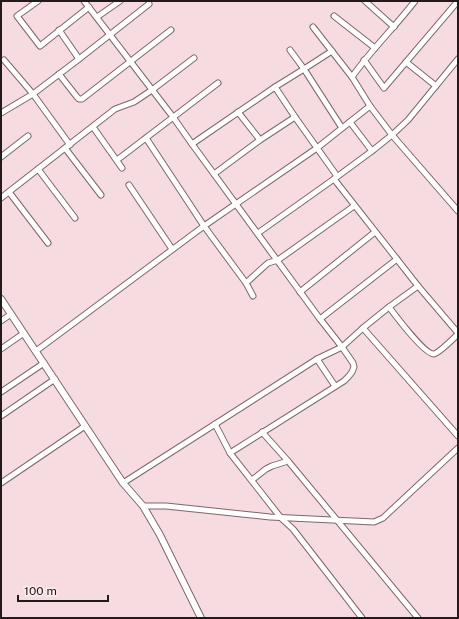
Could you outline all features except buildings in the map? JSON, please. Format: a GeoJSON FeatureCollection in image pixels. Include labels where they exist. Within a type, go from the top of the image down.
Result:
{"type":"FeatureCollection","features":[{"type":"Feature","properties":{"kind":"street"},"geometry":{"type":"LineString","coordinates":[[38,1],[17,16],[40,46],[89,7]]}},
{"type":"Feature","properties":{"kind":"street"},"geometry":{"type":"LineString","coordinates":[[84,1],[173,117],[300,292],[353,362],[354,367],[350,376],[230,453]]}},
{"type":"Feature","properties":{"kind":"street"},"geometry":{"type":"LineString","coordinates":[[97,17],[120,1]]}},
{"type":"Feature","properties":{"kind":"street"},"geometry":{"type":"LineString","coordinates":[[365,1],[394,27]]}},
{"type":"Feature","properties":{"kind":"street"},"geometry":{"type":"LineString","coordinates":[[352,77],[364,60],[415,1]]}},
{"type":"Feature","properties":{"kind":"street"},"geometry":{"type":"LineString","coordinates":[[364,60],[384,88],[458,1]]}},
{"type":"Feature","properties":{"kind":"street"},"geometry":{"type":"LineString","coordinates":[[1,113],[33,94],[149,4]]}},
{"type":"Feature","properties":{"kind":"street"},"geometry":{"type":"LineString","coordinates":[[334,16],[375,48]]}},
{"type":"Feature","properties":{"kind":"street"},"geometry":{"type":"LineString","coordinates":[[313,27],[352,77],[370,106],[392,135],[458,211]]}},
{"type":"Feature","properties":{"kind":"street"},"geometry":{"type":"LineString","coordinates":[[59,30],[79,59]]}},
{"type":"Feature","properties":{"kind":"street"},"geometry":{"type":"LineString","coordinates":[[59,74],[77,97],[81,99],[84,98],[171,30]]}},
{"type":"Feature","properties":{"kind":"street"},"geometry":{"type":"LineString","coordinates":[[290,50],[342,128]]}},
{"type":"Feature","properties":{"kind":"street"},"geometry":{"type":"LineString","coordinates":[[192,144],[275,87],[332,51]]}},
{"type":"Feature","properties":{"kind":"street"},"geometry":{"type":"LineString","coordinates":[[1,198],[115,109],[134,102],[194,58]]}},
{"type":"Feature","properties":{"kind":"street"},"geometry":{"type":"LineString","coordinates":[[258,233],[336,178],[392,135],[408,120],[458,59]]}},
{"type":"Feature","properties":{"kind":"street"},"geometry":{"type":"LineString","coordinates":[[4,60],[33,94],[101,195]]}},
{"type":"Feature","properties":{"kind":"street"},"geometry":{"type":"LineString","coordinates":[[406,62],[436,86]]}},
{"type":"Feature","properties":{"kind":"street"},"geometry":{"type":"LineString","coordinates":[[117,160],[218,83]]}},
{"type":"Feature","properties":{"kind":"street"},"geometry":{"type":"LineString","coordinates":[[275,87],[317,148],[354,206],[458,334],[434,354],[429,353],[422,348],[389,307]]}},
{"type":"Feature","properties":{"kind":"street"},"geometry":{"type":"LineString","coordinates":[[36,351],[204,226],[317,148],[370,106]]}},
{"type":"Feature","properties":{"kind":"street"},"geometry":{"type":"LineString","coordinates":[[238,112],[260,140]]}},
{"type":"Feature","properties":{"kind":"street"},"geometry":{"type":"LineString","coordinates":[[214,174],[260,140],[295,117]]}},
{"type":"Feature","properties":{"kind":"street"},"geometry":{"type":"LineString","coordinates":[[350,122],[372,151]]}},
{"type":"Feature","properties":{"kind":"street"},"geometry":{"type":"LineString","coordinates":[[92,127],[122,168]]}},
{"type":"Feature","properties":{"kind":"street"},"geometry":{"type":"LineString","coordinates":[[1,157],[28,136]]}},
{"type":"Feature","properties":{"kind":"street"},"geometry":{"type":"LineString","coordinates":[[146,138],[204,226],[246,283],[253,296]]}},
{"type":"Feature","properties":{"kind":"street"},"geometry":{"type":"LineString","coordinates":[[38,169],[75,218]]}},
{"type":"Feature","properties":{"kind":"street"},"geometry":{"type":"LineString","coordinates":[[129,185],[172,250]]}},
{"type":"Feature","properties":{"kind":"street"},"geometry":{"type":"LineString","coordinates":[[9,192],[48,243]]}},
{"type":"Feature","properties":{"kind":"street"},"geometry":{"type":"LineString","coordinates":[[246,283],[268,263],[278,260],[354,206]]}},
{"type":"Feature","properties":{"kind":"street"},"geometry":{"type":"LineString","coordinates":[[300,292],[375,232]]}},
{"type":"Feature","properties":{"kind":"street"},"geometry":{"type":"LineString","coordinates":[[320,319],[396,259]]}},
{"type":"Feature","properties":{"kind":"street"},"geometry":{"type":"LineString","coordinates":[[123,483],[317,358],[342,347],[389,307],[418,286]]}},
{"type":"Feature","properties":{"kind":"street"},"geometry":{"type":"LineString","coordinates":[[1,299],[123,483],[143,506],[160,535],[201,618]]}},
{"type":"Feature","properties":{"kind":"street"},"geometry":{"type":"LineString","coordinates":[[1,321],[11,314]]}},
{"type":"Feature","properties":{"kind":"street"},"geometry":{"type":"LineString","coordinates":[[363,328],[458,436]]}},
{"type":"Feature","properties":{"kind":"street"},"geometry":{"type":"LineString","coordinates":[[1,349],[24,333]]}},
{"type":"Feature","properties":{"kind":"street"},"geometry":{"type":"LineString","coordinates":[[317,358],[335,386]]}},
{"type":"Feature","properties":{"kind":"street"},"geometry":{"type":"LineString","coordinates":[[1,392],[44,363]]}},
{"type":"Feature","properties":{"kind":"street"},"geometry":{"type":"LineString","coordinates":[[1,416],[55,379]]}},
{"type":"Feature","properties":{"kind":"street"},"geometry":{"type":"LineString","coordinates":[[215,424],[230,453],[281,518],[293,529],[362,618]]}},
{"type":"Feature","properties":{"kind":"street"},"geometry":{"type":"LineString","coordinates":[[1,483],[85,426]]}},
{"type":"Feature","properties":{"kind":"street"},"geometry":{"type":"LineString","coordinates":[[262,432],[288,461],[418,618]]}},
{"type":"Feature","properties":{"kind":"street"},"geometry":{"type":"LineString","coordinates":[[143,506],[166,506],[281,518],[374,522],[383,518],[458,448]]}},
{"type":"Feature","properties":{"kind":"street"},"geometry":{"type":"LineString","coordinates":[[252,480],[266,469],[288,461]]}}]}
